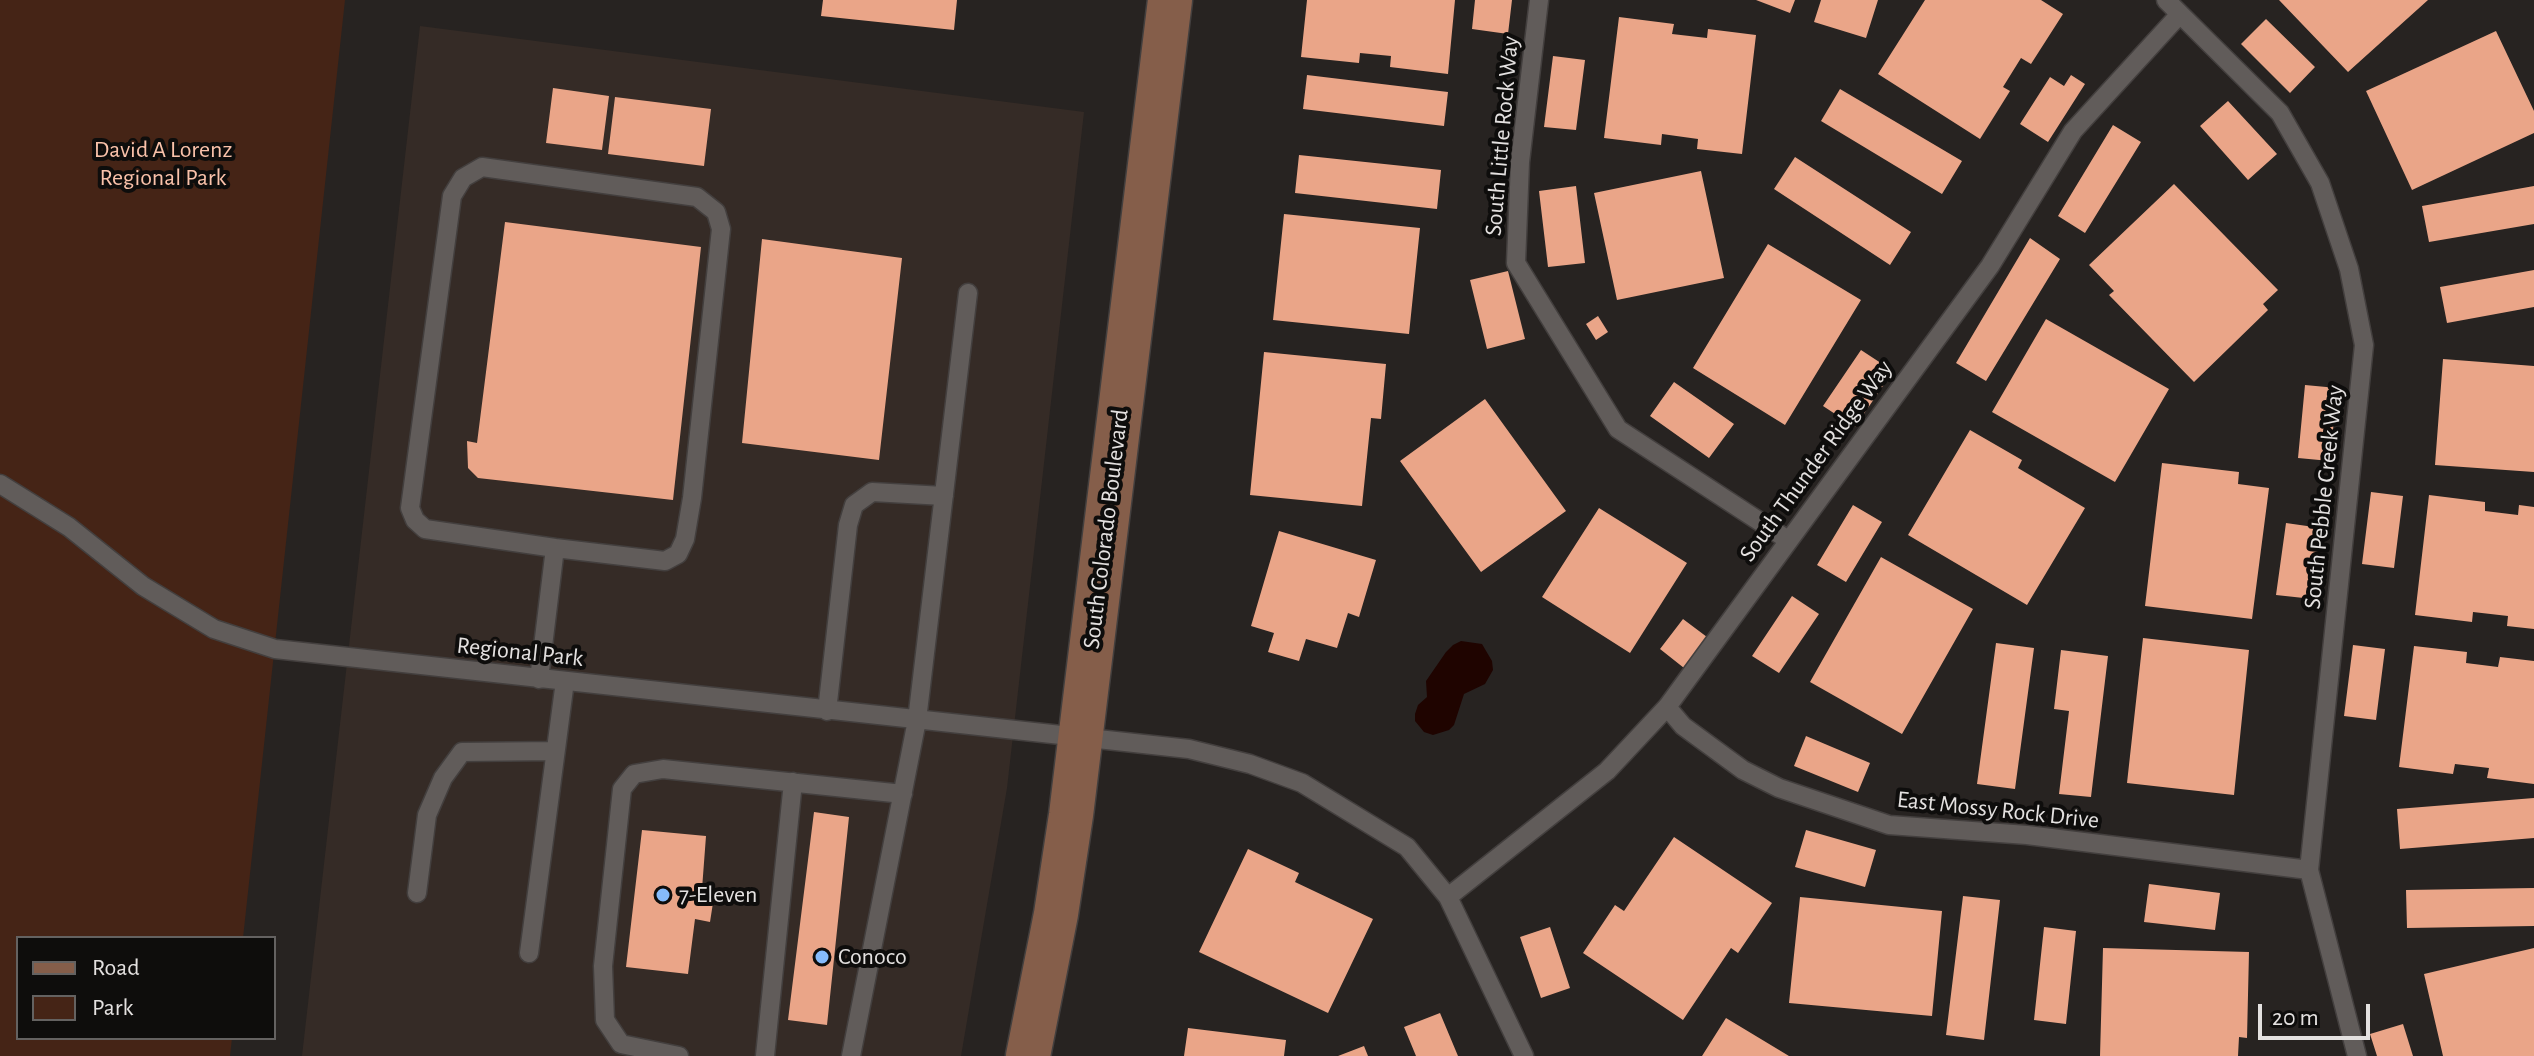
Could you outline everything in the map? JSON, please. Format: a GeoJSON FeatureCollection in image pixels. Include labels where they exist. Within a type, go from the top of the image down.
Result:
{"type":"FeatureCollection","features":[{"type":"Feature","properties":{"kind":"main road","name":"South Colorado Boulevard"},"geometry":{"type":"LineString","coordinates":[[1028,1056],[1056,914],[1081,737],[1170,0]]}},
{"type":"Feature","properties":{"kind":"lane","name":"South Little Rock Way"},"geometry":{"type":"LineString","coordinates":[[1539,0],[1520,162],[1516,263],[1618,429],[1788,540]]}},
{"type":"Feature","properties":{"kind":"lane","name":"South Pebble Creek Way"},"geometry":{"type":"LineString","coordinates":[[2166,0],[2280,113],[2320,183],[2349,269],[2364,345],[2309,870],[2357,1056]]}},
{"type":"Feature","properties":{"kind":"lane","name":"South Thunder Ridge Way"},"geometry":{"type":"LineString","coordinates":[[1448,897],[1607,771],[1667,707],[1990,266],[2073,131],[2180,14]]}},
{"type":"Feature","properties":{"kind":"lane"},"geometry":{"type":"LineString","coordinates":[[482,167],[697,197],[716,212],[721,229],[692,498],[685,539],[678,554],[665,561],[555,548],[425,529],[415,520],[410,508],[452,196],[463,178],[482,167]]}},
{"type":"Feature","properties":{"kind":"lane"},"geometry":{"type":"LineString","coordinates":[[851,1056],[917,720],[968,293]]}},
{"type":"Feature","properties":{"kind":"lane","name":"Regional Park"},"geometry":{"type":"LineString","coordinates":[[0,484],[69,527],[143,586],[214,629],[275,649],[1195,751],[1250,764],[1302,783],[1407,847],[1448,897],[1524,1056]]}},
{"type":"Feature","properties":{"kind":"lane"},"geometry":{"type":"LineString","coordinates":[[827,711],[848,525],[854,505],[872,492],[944,496]]}},
{"type":"Feature","properties":{"kind":"lane"},"geometry":{"type":"LineString","coordinates":[[539,679],[555,548]]}},
{"type":"Feature","properties":{"kind":"lane"},"geometry":{"type":"LineString","coordinates":[[529,953],[565,681]]}},
{"type":"Feature","properties":{"kind":"lane","name":"East Mossy Rock Drive"},"geometry":{"type":"LineString","coordinates":[[1667,707],[1683,726],[1743,770],[1779,788],[1889,825],[2027,835],[2309,870]]}},
{"type":"Feature","properties":{"kind":"lane"},"geometry":{"type":"LineString","coordinates":[[417,893],[427,815],[443,778],[462,752],[555,751]]}},
{"type":"Feature","properties":{"kind":"lane"},"geometry":{"type":"LineString","coordinates":[[679,1056],[621,1044],[605,1020],[603,966],[622,789],[634,774],[663,769],[903,794]]}},
{"type":"Feature","properties":{"kind":"lane"},"geometry":{"type":"LineString","coordinates":[[765,1056],[793,782]]}},
{"type":"Feature","properties":{"kind":"shaded area"},"geometry":{"type":"Polygon","coordinates":[[[420,26],[1084,112],[1007,788],[961,1056],[302,1056],[420,26]]]}},
{"type":"Feature","properties":{"kind":"shaded area"},"geometry":{"type":"Polygon","coordinates":[[[1461,641],[1482,644],[1492,661],[1493,670],[1485,684],[1464,694],[1454,725],[1449,730],[1433,735],[1424,732],[1415,721],[1415,714],[1418,705],[1427,697],[1426,681],[1446,652],[1461,641]]]}},
{"type":"Feature","properties":{"kind":"green space","name":"David A Lorenz Regional Park"},"geometry":{"type":"Polygon","coordinates":[[[0,0],[345,0],[243,936],[16,936],[16,1040],[232,1040],[230,1056],[0,1056],[0,0]]]}},
{"type":"Feature","properties":{"kind":"building"},"geometry":{"type":"Polygon","coordinates":[[[823,0],[957,0],[954,30],[821,16],[823,0]]]}},
{"type":"Feature","properties":{"kind":"building"},"geometry":{"type":"Polygon","coordinates":[[[1307,0],[1455,0],[1448,74],[1390,67],[1391,56],[1360,53],[1359,63],[1301,57],[1307,0]]]}},
{"type":"Feature","properties":{"kind":"building"},"geometry":{"type":"Polygon","coordinates":[[[1475,0],[1512,0],[1508,34],[1472,29],[1475,0]]]}},
{"type":"Feature","properties":{"kind":"building"},"geometry":{"type":"Polygon","coordinates":[[[1756,0],[1795,0],[1790,13],[1756,0]]]}},
{"type":"Feature","properties":{"kind":"building"},"geometry":{"type":"Polygon","coordinates":[[[1821,0],[1878,0],[1866,38],[1814,22],[1821,0]]]}},
{"type":"Feature","properties":{"kind":"building"},"geometry":{"type":"Polygon","coordinates":[[[1925,0],[2041,0],[2063,14],[2031,64],[2021,58],[2003,87],[2010,91],[1980,139],[1878,74],[1925,0]]]}},
{"type":"Feature","properties":{"kind":"building"},"geometry":{"type":"Polygon","coordinates":[[[2279,0],[2428,0],[2348,72],[2279,0]]]}},
{"type":"Feature","properties":{"kind":"building"},"geometry":{"type":"Polygon","coordinates":[[[1619,17],[1674,24],[1672,34],[1707,38],[1708,29],[1756,35],[1742,154],[1697,149],[1698,139],[1662,134],[1661,145],[1604,138],[1619,17]]]}},
{"type":"Feature","properties":{"kind":"building"},"geometry":{"type":"Polygon","coordinates":[[[2266,19],[2315,67],[2290,93],[2241,44],[2266,19]]]}},
{"type":"Feature","properties":{"kind":"building"},"geometry":{"type":"Polygon","coordinates":[[[2496,31],[2534,111],[2534,133],[2412,190],[2366,91],[2496,31]]]}},
{"type":"Feature","properties":{"kind":"building"},"geometry":{"type":"Polygon","coordinates":[[[1553,56],[1585,60],[1576,130],[1544,127],[1553,56]]]}},
{"type":"Feature","properties":{"kind":"building"},"geometry":{"type":"Polygon","coordinates":[[[1307,75],[1448,92],[1444,126],[1303,109],[1307,75]]]}},
{"type":"Feature","properties":{"kind":"building"},"geometry":{"type":"Polygon","coordinates":[[[2071,75],[2085,84],[2048,142],[2020,124],[2050,77],[2064,86],[2071,75]]]}},
{"type":"Feature","properties":{"kind":"building"},"geometry":{"type":"Polygon","coordinates":[[[553,88],[609,96],[602,150],[546,143],[553,88]]]}},
{"type":"Feature","properties":{"kind":"building"},"geometry":{"type":"Polygon","coordinates":[[[1840,89],[1962,161],[1942,194],[1821,121],[1840,89]]]}},
{"type":"Feature","properties":{"kind":"building"},"geometry":{"type":"Polygon","coordinates":[[[615,97],[711,109],[704,166],[608,154],[615,97]]]}},
{"type":"Feature","properties":{"kind":"building"},"geometry":{"type":"Polygon","coordinates":[[[2228,101],[2277,154],[2248,180],[2200,126],[2228,101]]]}},
{"type":"Feature","properties":{"kind":"building"},"geometry":{"type":"Polygon","coordinates":[[[2113,125],[2141,142],[2085,233],[2058,216],[2113,125]]]}},
{"type":"Feature","properties":{"kind":"building"},"geometry":{"type":"Polygon","coordinates":[[[1299,155],[1441,170],[1437,209],[1295,193],[1299,155]]]}},
{"type":"Feature","properties":{"kind":"building"},"geometry":{"type":"Polygon","coordinates":[[[1795,157],[1911,232],[1890,265],[1774,189],[1795,157]]]}},
{"type":"Feature","properties":{"kind":"building"},"geometry":{"type":"Polygon","coordinates":[[[1701,171],[1724,278],[1617,300],[1594,193],[1701,171]]]}},
{"type":"Feature","properties":{"kind":"building"},"geometry":{"type":"Polygon","coordinates":[[[2174,184],[2278,290],[2263,304],[2268,310],[2194,382],[2109,295],[2114,291],[2089,265],[2174,184]]]}},
{"type":"Feature","properties":{"kind":"building"},"geometry":{"type":"Polygon","coordinates":[[[1576,186],[1585,263],[1548,267],[1539,191],[1576,186]]]}},
{"type":"Feature","properties":{"kind":"building"},"geometry":{"type":"Polygon","coordinates":[[[2534,186],[2534,224],[2429,242],[2422,206],[2534,186]]]}},
{"type":"Feature","properties":{"kind":"building"},"geometry":{"type":"Polygon","coordinates":[[[1284,214],[1420,228],[1409,334],[1273,320],[1284,214]]]}},
{"type":"Feature","properties":{"kind":"building"},"geometry":{"type":"Polygon","coordinates":[[[505,222],[701,247],[673,500],[478,478],[468,468],[467,441],[477,443],[505,222]]]}},
{"type":"Feature","properties":{"kind":"building"},"geometry":{"type":"Polygon","coordinates":[[[2030,238],[2060,259],[1986,381],[1956,363],[2030,238]]]}},
{"type":"Feature","properties":{"kind":"building"},"geometry":{"type":"Polygon","coordinates":[[[762,239],[902,258],[879,460],[742,443],[762,239]]]}},
{"type":"Feature","properties":{"kind":"building"},"geometry":{"type":"Polygon","coordinates":[[[1768,244],[1861,300],[1785,425],[1693,368],[1768,244]]]}},
{"type":"Feature","properties":{"kind":"building"},"geometry":{"type":"Polygon","coordinates":[[[2534,270],[2534,307],[2447,323],[2440,287],[2534,270]]]}},
{"type":"Feature","properties":{"kind":"building"},"geometry":{"type":"Polygon","coordinates":[[[1508,271],[1525,339],[1487,349],[1470,280],[1508,271]]]}},
{"type":"Feature","properties":{"kind":"building"},"geometry":{"type":"Polygon","coordinates":[[[1598,316],[1608,332],[1596,340],[1586,324],[1598,316]]]}},
{"type":"Feature","properties":{"kind":"building"},"geometry":{"type":"Polygon","coordinates":[[[2046,319],[2169,389],[2115,482],[1992,412],[2046,319]]]}},
{"type":"Feature","properties":{"kind":"building"},"geometry":{"type":"Polygon","coordinates":[[[1861,350],[1893,371],[1855,427],[1823,406],[1861,350]]]}},
{"type":"Feature","properties":{"kind":"building"},"geometry":{"type":"Polygon","coordinates":[[[1264,352],[1386,364],[1381,419],[1371,418],[1362,506],[1250,495],[1264,352]]]}},
{"type":"Feature","properties":{"kind":"building"},"geometry":{"type":"Polygon","coordinates":[[[2443,359],[2534,366],[2534,472],[2435,465],[2443,359]]]}},
{"type":"Feature","properties":{"kind":"building"},"geometry":{"type":"Polygon","coordinates":[[[1674,382],[1734,424],[1709,458],[1650,416],[1674,382]]]}},
{"type":"Feature","properties":{"kind":"building"},"geometry":{"type":"Polygon","coordinates":[[[2305,385],[2337,388],[2330,461],[2298,458],[2305,385]]]}},
{"type":"Feature","properties":{"kind":"building"},"geometry":{"type":"Polygon","coordinates":[[[1485,399],[1566,511],[1481,572],[1400,461],[1485,399]]]}},
{"type":"Feature","properties":{"kind":"building"},"geometry":{"type":"Polygon","coordinates":[[[1970,430],[2022,460],[2018,468],[2085,508],[2027,605],[1908,535],[1970,430]]]}},
{"type":"Feature","properties":{"kind":"building"},"geometry":{"type":"Polygon","coordinates":[[[2162,463],[2239,472],[2238,484],[2269,488],[2252,619],[2145,606],[2162,463]]]}},
{"type":"Feature","properties":{"kind":"building"},"geometry":{"type":"Polygon","coordinates":[[[2371,492],[2403,496],[2394,568],[2362,564],[2371,492]]]}},
{"type":"Feature","properties":{"kind":"building"},"geometry":{"type":"Polygon","coordinates":[[[2429,495],[2485,502],[2485,511],[2518,515],[2519,505],[2534,507],[2534,629],[2507,626],[2508,616],[2473,612],[2472,622],[2415,615],[2429,495]]]}},
{"type":"Feature","properties":{"kind":"building"},"geometry":{"type":"Polygon","coordinates":[[[1853,505],[1882,522],[1846,582],[1817,565],[1853,505]]]}},
{"type":"Feature","properties":{"kind":"building"},"geometry":{"type":"Polygon","coordinates":[[[1599,508],[1687,563],[1630,653],[1542,597],[1599,508]]]}},
{"type":"Feature","properties":{"kind":"building"},"geometry":{"type":"Polygon","coordinates":[[[2286,523],[2321,528],[2313,599],[2276,595],[2286,523]]]}},
{"type":"Feature","properties":{"kind":"building"},"geometry":{"type":"Polygon","coordinates":[[[1279,531],[1376,560],[1359,617],[1348,613],[1337,648],[1306,639],[1299,661],[1268,652],[1274,633],[1251,626],[1279,531]]]}},
{"type":"Feature","properties":{"kind":"building"},"geometry":{"type":"Polygon","coordinates":[[[1881,557],[1973,609],[1902,734],[1810,682],[1881,557]]]}},
{"type":"Feature","properties":{"kind":"building"},"geometry":{"type":"Polygon","coordinates":[[[1792,596],[1819,614],[1779,673],[1752,656],[1792,596]]]}},
{"type":"Feature","properties":{"kind":"building"},"geometry":{"type":"Polygon","coordinates":[[[1683,619],[1707,637],[1684,668],[1660,649],[1683,619]]]}},
{"type":"Feature","properties":{"kind":"building"},"geometry":{"type":"Polygon","coordinates":[[[2143,638],[2249,650],[2234,795],[2127,783],[2143,638]]]}},
{"type":"Feature","properties":{"kind":"building"},"geometry":{"type":"Polygon","coordinates":[[[1996,643],[2034,648],[2015,789],[1977,784],[1996,643]]]}},
{"type":"Feature","properties":{"kind":"building"},"geometry":{"type":"Polygon","coordinates":[[[2353,645],[2385,649],[2376,720],[2344,716],[2353,645]]]}},
{"type":"Feature","properties":{"kind":"building"},"geometry":{"type":"Polygon","coordinates":[[[2414,646],[2467,652],[2466,663],[2498,667],[2500,657],[2534,661],[2534,784],[2487,778],[2489,768],[2455,764],[2453,774],[2399,767],[2414,646]]]}},
{"type":"Feature","properties":{"kind":"building"},"geometry":{"type":"Polygon","coordinates":[[[2061,650],[2108,656],[2091,797],[2059,794],[2069,711],[2054,709],[2061,650]]]}},
{"type":"Feature","properties":{"kind":"building"},"geometry":{"type":"Polygon","coordinates":[[[1806,736],[1870,763],[1858,792],[1794,766],[1806,736]]]}},
{"type":"Feature","properties":{"kind":"building"},"geometry":{"type":"Polygon","coordinates":[[[2534,798],[2534,838],[2400,849],[2397,809],[2534,798]]]}},
{"type":"Feature","properties":{"kind":"building"},"geometry":{"type":"Polygon","coordinates":[[[814,812],[849,817],[827,1025],[788,1020],[814,812]]]}},
{"type":"Feature","properties":{"kind":"building"},"geometry":{"type":"Polygon","coordinates":[[[642,830],[706,836],[702,889],[715,890],[710,922],[695,919],[688,974],[626,967],[642,830]]]}},
{"type":"Feature","properties":{"kind":"building"},"geometry":{"type":"Polygon","coordinates":[[[1806,830],[1876,850],[1865,887],[1795,867],[1806,830]]]}},
{"type":"Feature","properties":{"kind":"building"},"geometry":{"type":"Polygon","coordinates":[[[1674,837],[1772,903],[1738,953],[1731,948],[1683,1020],[1583,953],[1615,905],[1624,911],[1674,837]]]}},
{"type":"Feature","properties":{"kind":"building"},"geometry":{"type":"Polygon","coordinates":[[[1248,849],[1299,873],[1295,882],[1373,919],[1328,1013],[1199,952],[1248,849]]]}},
{"type":"Feature","properties":{"kind":"building"},"geometry":{"type":"Polygon","coordinates":[[[2149,884],[2220,893],[2215,930],[2144,922],[2149,884]]]}},
{"type":"Feature","properties":{"kind":"building"},"geometry":{"type":"Polygon","coordinates":[[[2534,888],[2534,926],[2407,928],[2406,890],[2534,888]]]}},
{"type":"Feature","properties":{"kind":"building"},"geometry":{"type":"Polygon","coordinates":[[[1963,896],[2000,900],[1984,1040],[1946,1035],[1963,896]]]}},
{"type":"Feature","properties":{"kind":"building"},"geometry":{"type":"Polygon","coordinates":[[[1800,897],[1942,911],[1932,1016],[1789,1003],[1800,897]]]}},
{"type":"Feature","properties":{"kind":"building"},"geometry":{"type":"Polygon","coordinates":[[[1550,927],[1570,988],[1541,998],[1520,937],[1550,927]]]}},
{"type":"Feature","properties":{"kind":"building"},"geometry":{"type":"Polygon","coordinates":[[[2044,927],[2076,931],[2066,1024],[2034,1020],[2044,927]]]}},
{"type":"Feature","properties":{"kind":"building"},"geometry":{"type":"Polygon","coordinates":[[[2103,948],[2249,952],[2247,1038],[2239,1037],[2238,1056],[2100,1056],[2103,948]]]}},
{"type":"Feature","properties":{"kind":"building"},"geometry":{"type":"Polygon","coordinates":[[[2534,948],[2534,1056],[2443,1056],[2424,974],[2534,948]]]}},
{"type":"Feature","properties":{"kind":"building"},"geometry":{"type":"Polygon","coordinates":[[[1440,1013],[1458,1056],[1416,1056],[1404,1027],[1440,1013]]]}},
{"type":"Feature","properties":{"kind":"building"},"geometry":{"type":"Polygon","coordinates":[[[1726,1018],[1789,1056],[1702,1056],[1726,1018]]]}},
{"type":"Feature","properties":{"kind":"building"},"geometry":{"type":"Polygon","coordinates":[[[2403,1024],[2413,1056],[2377,1056],[2370,1034],[2403,1024]]]}},
{"type":"Feature","properties":{"kind":"building"},"geometry":{"type":"Polygon","coordinates":[[[1188,1028],[1286,1040],[1284,1056],[1184,1056],[1188,1028]]]}},
{"type":"Feature","properties":{"kind":"building"},"geometry":{"type":"Polygon","coordinates":[[[1364,1046],[1368,1056],[1338,1056],[1364,1046]]]}},
{"type":"Feature","properties":{"kind":"place","name":"7-Eleven"},"geometry":{"type":"Point","coordinates":[663,895]}},
{"type":"Feature","properties":{"kind":"place","name":"Conoco"},"geometry":{"type":"Point","coordinates":[822,957]}}]}
